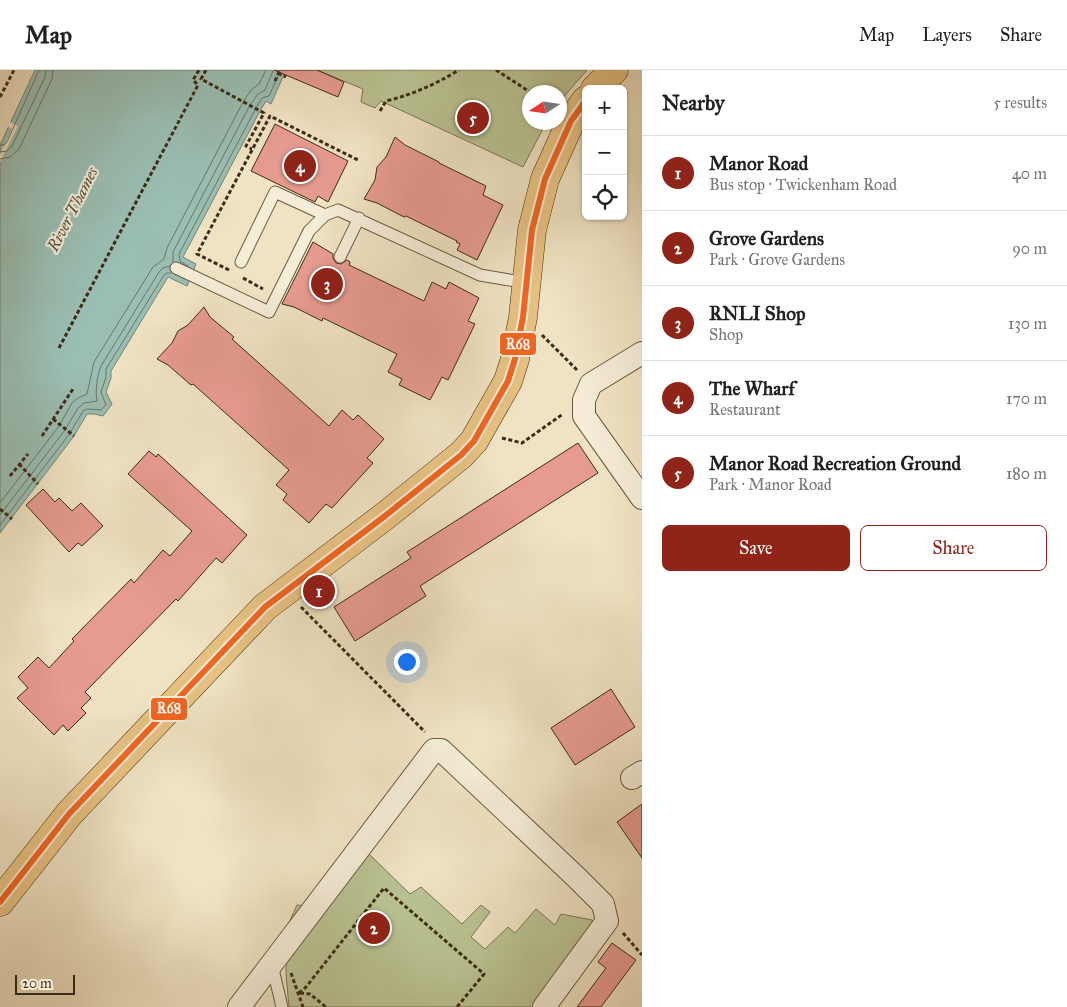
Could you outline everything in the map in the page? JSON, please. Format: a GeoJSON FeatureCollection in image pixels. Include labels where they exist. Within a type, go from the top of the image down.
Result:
{"type":"FeatureCollection","features":[{"type":"Feature","properties":{"kind":"main road"},"geometry":{"type":"LineString","coordinates":[[599,85],[614,70]]}},
{"type":"Feature","properties":{"kind":"main road"},"geometry":{"type":"LineString","coordinates":[[0,902],[86,795],[265,607],[444,469],[474,441],[508,381],[515,359],[523,316],[532,230],[545,179],[571,121],[582,106]]}},
{"type":"Feature","properties":{"kind":"street"},"geometry":{"type":"LineString","coordinates":[[642,353],[588,392],[584,416],[642,498]]}},
{"type":"Feature","properties":{"kind":"street"},"geometry":{"type":"LineString","coordinates":[[239,1007],[434,750],[441,750],[603,904],[607,921],[544,1007]]}},
{"type":"Feature","properties":{"kind":"lane"},"geometry":{"type":"LineString","coordinates":[[241,262],[275,192],[325,216]]}},
{"type":"Feature","properties":{"kind":"lane"},"geometry":{"type":"LineString","coordinates":[[176,268],[269,312],[309,231],[325,216],[338,210],[480,275],[526,283]]}},
{"type":"Feature","properties":{"kind":"lane"},"geometry":{"type":"LineString","coordinates":[[340,257],[359,218]]}},
{"type":"Feature","properties":{"kind":"lane"},"geometry":{"type":"LineString","coordinates":[[272,965],[282,1007]]}},
{"type":"Feature","properties":{"kind":"path"},"geometry":{"type":"LineString","coordinates":[[0,97],[14,70]]}},
{"type":"Feature","properties":{"kind":"path"},"geometry":{"type":"LineString","coordinates":[[59,348],[198,84],[193,80],[199,70]]}},
{"type":"Feature","properties":{"kind":"path"},"geometry":{"type":"LineString","coordinates":[[206,70],[201,79],[264,113],[246,146],[252,149]]}},
{"type":"Feature","properties":{"kind":"path"},"geometry":{"type":"LineString","coordinates":[[380,111],[386,101],[433,86],[459,70]]}},
{"type":"Feature","properties":{"kind":"path"},"geometry":{"type":"LineString","coordinates":[[496,70],[522,87]]}},
{"type":"Feature","properties":{"kind":"path"},"geometry":{"type":"LineString","coordinates":[[275,81],[279,71],[286,77]]}},
{"type":"Feature","properties":{"kind":"path"},"geometry":{"type":"LineString","coordinates":[[479,432],[522,443],[588,392],[523,316]]}},
{"type":"Feature","properties":{"kind":"path"},"geometry":{"type":"LineString","coordinates":[[42,436],[73,389]]}},
{"type":"Feature","properties":{"kind":"path"},"geometry":{"type":"LineString","coordinates":[[53,418],[74,436]]}},
{"type":"Feature","properties":{"kind":"path"},"geometry":{"type":"LineString","coordinates":[[10,476],[28,454]]}},
{"type":"Feature","properties":{"kind":"path"},"geometry":{"type":"LineString","coordinates":[[19,464],[38,484]]}},
{"type":"Feature","properties":{"kind":"path"},"geometry":{"type":"LineString","coordinates":[[0,509],[12,519]]}},
{"type":"Feature","properties":{"kind":"path"},"geometry":{"type":"LineString","coordinates":[[286,592],[431,737],[434,750]]}},
{"type":"Feature","properties":{"kind":"path"},"geometry":{"type":"LineString","coordinates":[[326,1007],[310,994],[299,993],[306,988],[384,888],[484,974],[456,1007]]}},
{"type":"Feature","properties":{"kind":"path"},"geometry":{"type":"LineString","coordinates":[[607,921],[617,926],[642,955]]}},
{"type":"Feature","properties":{"kind":"green space"},"geometry":{"type":"Polygon","coordinates":[[[317,70],[587,70],[567,93],[567,85],[522,85],[522,130],[542,130],[523,167],[381,101],[375,108],[361,102],[363,89],[317,70]]]}},
{"type":"Feature","properties":{"kind":"green space"},"geometry":{"type":"Polygon","coordinates":[[[369,854],[410,894],[421,887],[462,924],[481,905],[490,912],[471,937],[485,949],[508,927],[515,933],[536,909],[555,925],[561,914],[592,920],[598,944],[543,1007],[289,1007],[286,974],[287,927],[297,905],[308,906],[354,860],[369,854]]]}},
{"type":"Feature","properties":{"kind":"water","name":"River Thames"},"geometry":{"type":"Polygon","coordinates":[[[35,70],[286,70],[271,104],[266,101],[260,111],[183,257],[196,264],[187,286],[168,277],[111,371],[111,378],[106,392],[112,404],[103,416],[87,414],[74,436],[0,533],[0,145],[35,70]]]}},
{"type":"Feature","properties":{"kind":"pier"},"geometry":{"type":"Polygon","coordinates":[[[8,121],[18,126],[0,162],[0,154],[12,129],[7,126],[8,121]]]}},
{"type":"Feature","properties":{"kind":"building"},"geometry":{"type":"Polygon","coordinates":[[[274,70],[317,70],[344,82],[338,97],[274,70]]]}},
{"type":"Feature","properties":{"kind":"building"},"geometry":{"type":"Polygon","coordinates":[[[275,124],[348,161],[328,202],[318,196],[315,202],[251,171],[275,124]]]}},
{"type":"Feature","properties":{"kind":"building"},"geometry":{"type":"Polygon","coordinates":[[[395,137],[405,145],[486,186],[483,195],[503,205],[477,260],[457,250],[460,244],[457,241],[406,216],[404,217],[377,203],[364,199],[375,180],[377,167],[386,157],[395,137]]]}},
{"type":"Feature","properties":{"kind":"building"},"geometry":{"type":"Polygon","coordinates":[[[313,242],[333,254],[336,263],[341,264],[347,260],[350,262],[349,265],[424,301],[432,282],[446,289],[449,282],[479,298],[468,321],[475,324],[448,380],[442,377],[430,400],[399,385],[402,379],[388,372],[397,354],[323,318],[322,321],[294,307],[282,304],[313,242]]]}},
{"type":"Feature","properties":{"kind":"building"},"geometry":{"type":"Polygon","coordinates":[[[204,307],[210,317],[234,337],[232,339],[329,426],[342,410],[353,420],[358,415],[384,439],[367,458],[373,463],[332,508],[326,504],[309,523],[283,500],[287,494],[276,485],[289,470],[193,384],[191,385],[168,365],[157,359],[172,343],[178,331],[188,325],[204,307]]]}},
{"type":"Feature","properties":{"kind":"building"},"geometry":{"type":"Polygon","coordinates":[[[578,443],[598,473],[420,586],[426,596],[355,641],[334,607],[411,558],[407,552],[578,443]]]}},
{"type":"Feature","properties":{"kind":"building"},"geometry":{"type":"Polygon","coordinates":[[[149,451],[156,457],[158,454],[247,535],[222,563],[216,558],[178,601],[176,599],[85,692],[91,698],[81,708],[86,713],[68,731],[63,725],[54,735],[17,698],[28,688],[18,677],[38,657],[49,668],[74,641],[72,639],[131,579],[134,583],[163,550],[170,556],[192,531],[128,474],[149,451]]]}},
{"type":"Feature","properties":{"kind":"building"},"geometry":{"type":"Polygon","coordinates":[[[43,489],[55,502],[59,498],[72,511],[81,503],[103,526],[82,546],[78,543],[69,552],[26,505],[43,489]]]}},
{"type":"Feature","properties":{"kind":"building"},"geometry":{"type":"Polygon","coordinates":[[[611,689],[635,727],[575,765],[551,728],[611,689]]]}},
{"type":"Feature","properties":{"kind":"building"},"geometry":{"type":"Polygon","coordinates":[[[642,804],[642,858],[617,822],[642,804]]]}},
{"type":"Feature","properties":{"kind":"building"},"geometry":{"type":"Polygon","coordinates":[[[612,943],[636,960],[601,1007],[577,1007],[606,968],[598,962],[612,943]]]}},
{"type":"Feature","properties":{"kind":"transit line","name":"R68"},"geometry":{"type":"LineString","coordinates":[[0,902],[69,814],[265,607],[385,516],[461,455],[474,441],[508,381],[515,359],[523,317],[532,230],[545,179],[571,121],[582,106]]}},
{"type":"Feature","properties":{"kind":"place","name":"Manor Road Recreation Ground"},"geometry":{"type":"Point","coordinates":[473,118]}},
{"type":"Feature","properties":{"kind":"place","name":"The Wharf"},"geometry":{"type":"Point","coordinates":[300,166]}},
{"type":"Feature","properties":{"kind":"place","name":"RNLI Shop"},"geometry":{"type":"Point","coordinates":[327,284]}},
{"type":"Feature","properties":{"kind":"place","name":"Manor Road"},"geometry":{"type":"Point","coordinates":[319,591]}},
{"type":"Feature","properties":{"kind":"place","name":"Grove Gardens"},"geometry":{"type":"Point","coordinates":[374,928]}}]}
